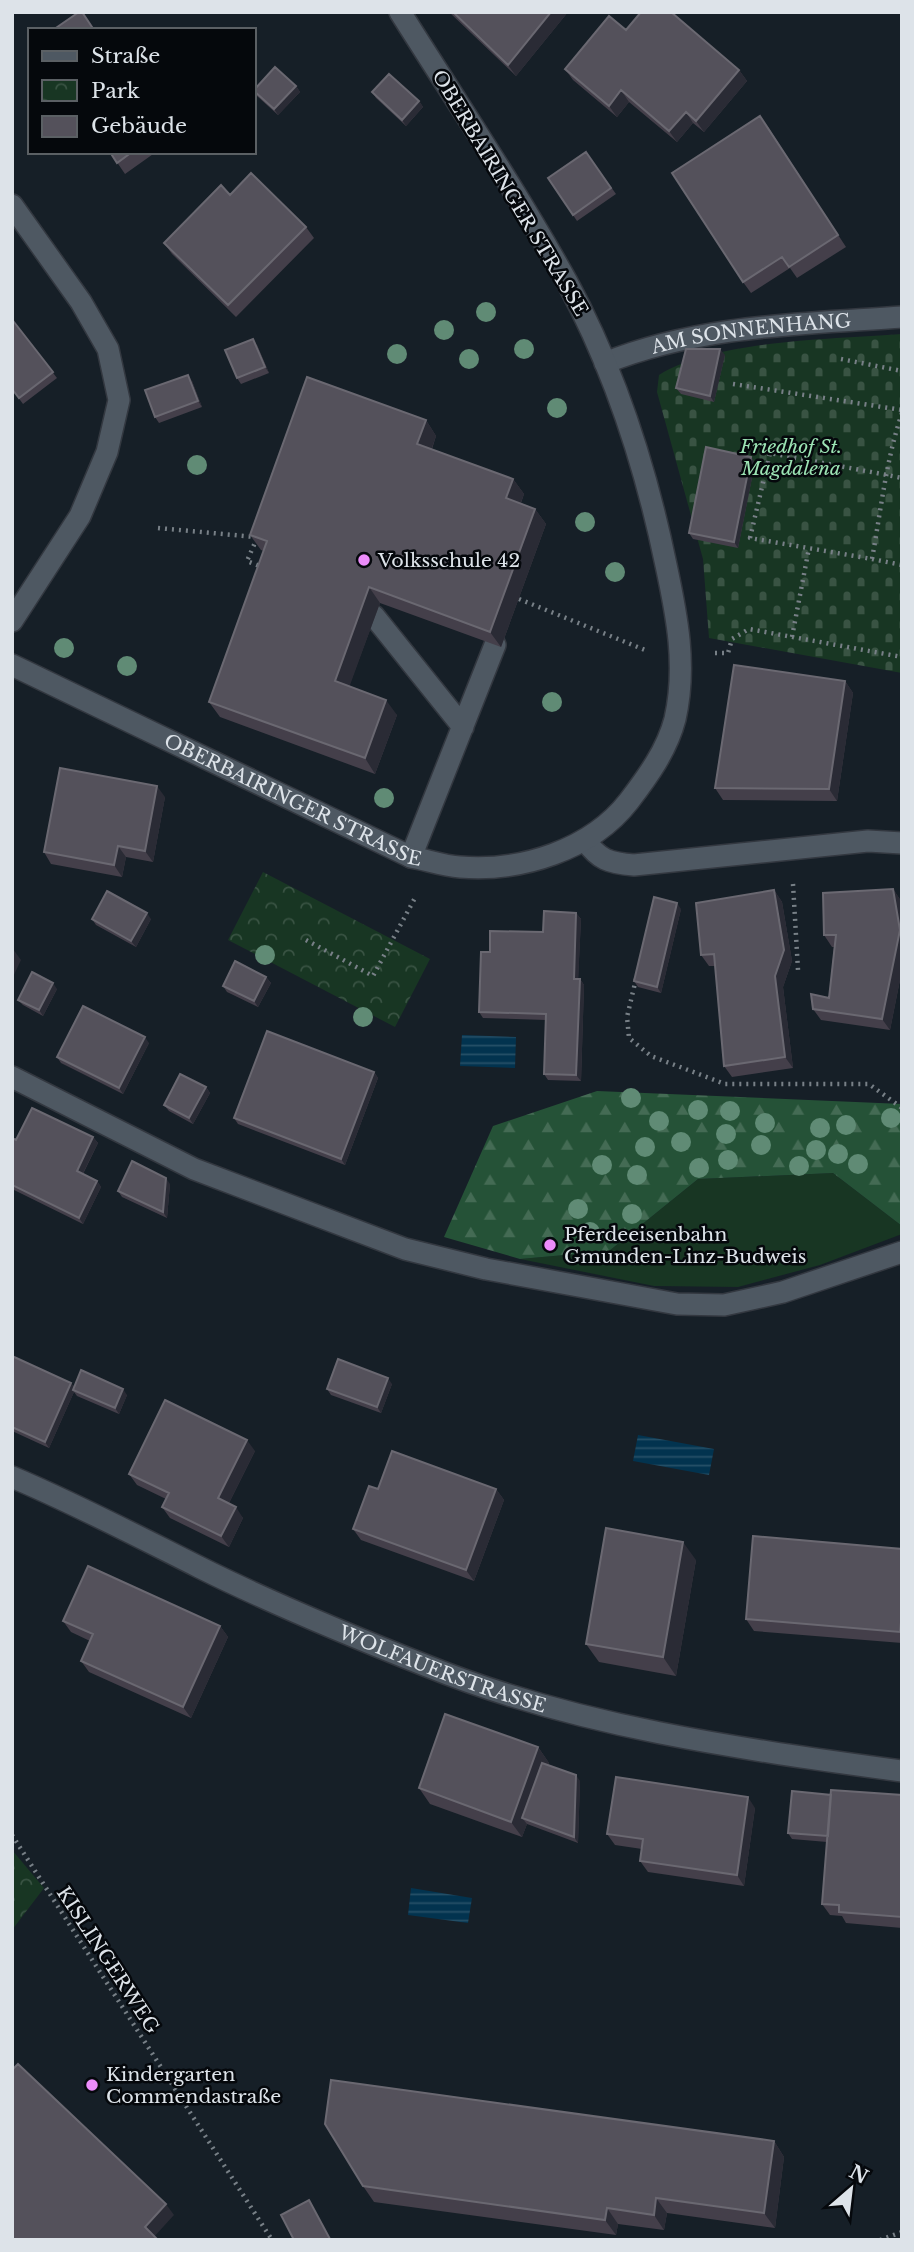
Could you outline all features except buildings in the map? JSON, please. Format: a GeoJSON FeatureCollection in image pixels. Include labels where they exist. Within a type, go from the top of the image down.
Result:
{"type":"FeatureCollection","features":[{"type":"Feature","properties":{"kind":"street","name":"OBERBAIRINGER STRASSE"},"geometry":{"type":"LineString","coordinates":[[12,666],[411,857],[459,867],[502,866],[545,858],[585,840],[619,814],[647,778],[664,748],[675,719],[680,682],[680,633],[661,539],[636,451],[605,363],[567,283],[400,12]]}},
{"type":"Feature","properties":{"kind":"street"},"geometry":{"type":"LineString","coordinates":[[12,205],[81,302],[108,349],[119,400],[107,452],[80,516],[12,621]]}},
{"type":"Feature","properties":{"kind":"street","name":"AM SONNENHANG"},"geometry":{"type":"LineString","coordinates":[[605,363],[637,351],[730,330],[902,317]]}},
{"type":"Feature","properties":{"kind":"street"},"geometry":{"type":"LineString","coordinates":[[374,616],[463,727]]}},
{"type":"Feature","properties":{"kind":"street"},"geometry":{"type":"LineString","coordinates":[[411,857],[495,645]]}},
{"type":"Feature","properties":{"kind":"street"},"geometry":{"type":"LineString","coordinates":[[585,840],[597,857],[610,863],[634,865],[868,841],[902,843]]}},
{"type":"Feature","properties":{"kind":"street"},"geometry":{"type":"LineString","coordinates":[[12,1077],[194,1168],[266,1197],[405,1249],[500,1272],[677,1304],[724,1305],[783,1292],[902,1252]]}},
{"type":"Feature","properties":{"kind":"street","name":"WOLFAUERSTRASSE"},"geometry":{"type":"LineString","coordinates":[[12,1477],[124,1527],[200,1567],[428,1667],[540,1705],[649,1731],[902,1771]]}},
{"type":"Feature","properties":{"kind":"path"},"geometry":{"type":"LineString","coordinates":[[733,384],[902,412],[872,559]]}},
{"type":"Feature","properties":{"kind":"path"},"geometry":{"type":"LineString","coordinates":[[902,478],[771,453],[750,538],[902,565]]}},
{"type":"Feature","properties":{"kind":"path"},"geometry":{"type":"LineString","coordinates":[[158,528],[265,538]]}},
{"type":"Feature","properties":{"kind":"path"},"geometry":{"type":"LineString","coordinates":[[257,537],[247,561],[268,569]]}},
{"type":"Feature","properties":{"kind":"path"},"geometry":{"type":"LineString","coordinates":[[792,637],[809,548]]}},
{"type":"Feature","properties":{"kind":"path"},"geometry":{"type":"LineString","coordinates":[[519,599],[653,655]]}},
{"type":"Feature","properties":{"kind":"path"},"geometry":{"type":"LineString","coordinates":[[705,653],[728,653],[732,639],[749,629],[902,657]]}},
{"type":"Feature","properties":{"kind":"path"},"geometry":{"type":"LineString","coordinates":[[792,880],[798,970]]}},
{"type":"Feature","properties":{"kind":"path"},"geometry":{"type":"LineString","coordinates":[[306,940],[373,975],[419,889]]}},
{"type":"Feature","properties":{"kind":"path"},"geometry":{"type":"LineString","coordinates":[[636,978],[626,1017],[629,1038],[651,1056],[725,1084],[869,1084],[902,1108]]}},
{"type":"Feature","properties":{"kind":"path","name":"KISLINGERWEG"},"geometry":{"type":"LineString","coordinates":[[12,1835],[272,2240]]}},
{"type":"Feature","properties":{"kind":"path"},"geometry":{"type":"LineString","coordinates":[[880,2240],[902,2232]]}},
{"type":"Feature","properties":{"kind":"green space","name":"Friedhof St. Magdalena"},"geometry":{"type":"Polygon","coordinates":[[[902,334],[902,673],[709,638],[703,559],[657,392],[659,375],[683,363],[743,348],[902,334]]]}},
{"type":"Feature","properties":{"kind":"green space"},"geometry":{"type":"Polygon","coordinates":[[[263,872],[430,959],[395,1027],[228,940],[263,872]]]}},
{"type":"Feature","properties":{"kind":"green space"},"geometry":{"type":"Polygon","coordinates":[[[597,1091],[902,1104],[902,1226],[833,1173],[698,1179],[609,1251],[520,1259],[444,1237],[493,1126],[597,1091]]]}},
{"type":"Feature","properties":{"kind":"green space"},"geometry":{"type":"Polygon","coordinates":[[[833,1173],[902,1226],[902,1234],[820,1265],[738,1287],[654,1286],[520,1259],[609,1251],[698,1179],[833,1173]]]}},
{"type":"Feature","properties":{"kind":"green space"},"geometry":{"type":"Polygon","coordinates":[[[12,1850],[44,1888],[12,1930],[12,1850]]]}},
{"type":"Feature","properties":{"kind":"water"},"geometry":{"type":"Polygon","coordinates":[[[462,1035],[516,1037],[515,1068],[460,1066],[462,1035]]]}},
{"type":"Feature","properties":{"kind":"water"},"geometry":{"type":"Polygon","coordinates":[[[638,1435],[714,1449],[709,1475],[633,1461],[638,1435]]]}},
{"type":"Feature","properties":{"kind":"water"},"geometry":{"type":"Polygon","coordinates":[[[411,1888],[472,1898],[468,1923],[408,1915],[411,1888]]]}},
{"type":"Feature","properties":{"kind":"place","name":"Volksschule 42"},"geometry":{"type":"Point","coordinates":[364,560]}},
{"type":"Feature","properties":{"kind":"place","name":"Pferdeeisenbahn Gmunden-Linz-Budweis"},"geometry":{"type":"Point","coordinates":[550,1245]}},
{"type":"Feature","properties":{"kind":"place","name":"Kindergarten Commendastraße"},"geometry":{"type":"Point","coordinates":[92,2085]}}]}
